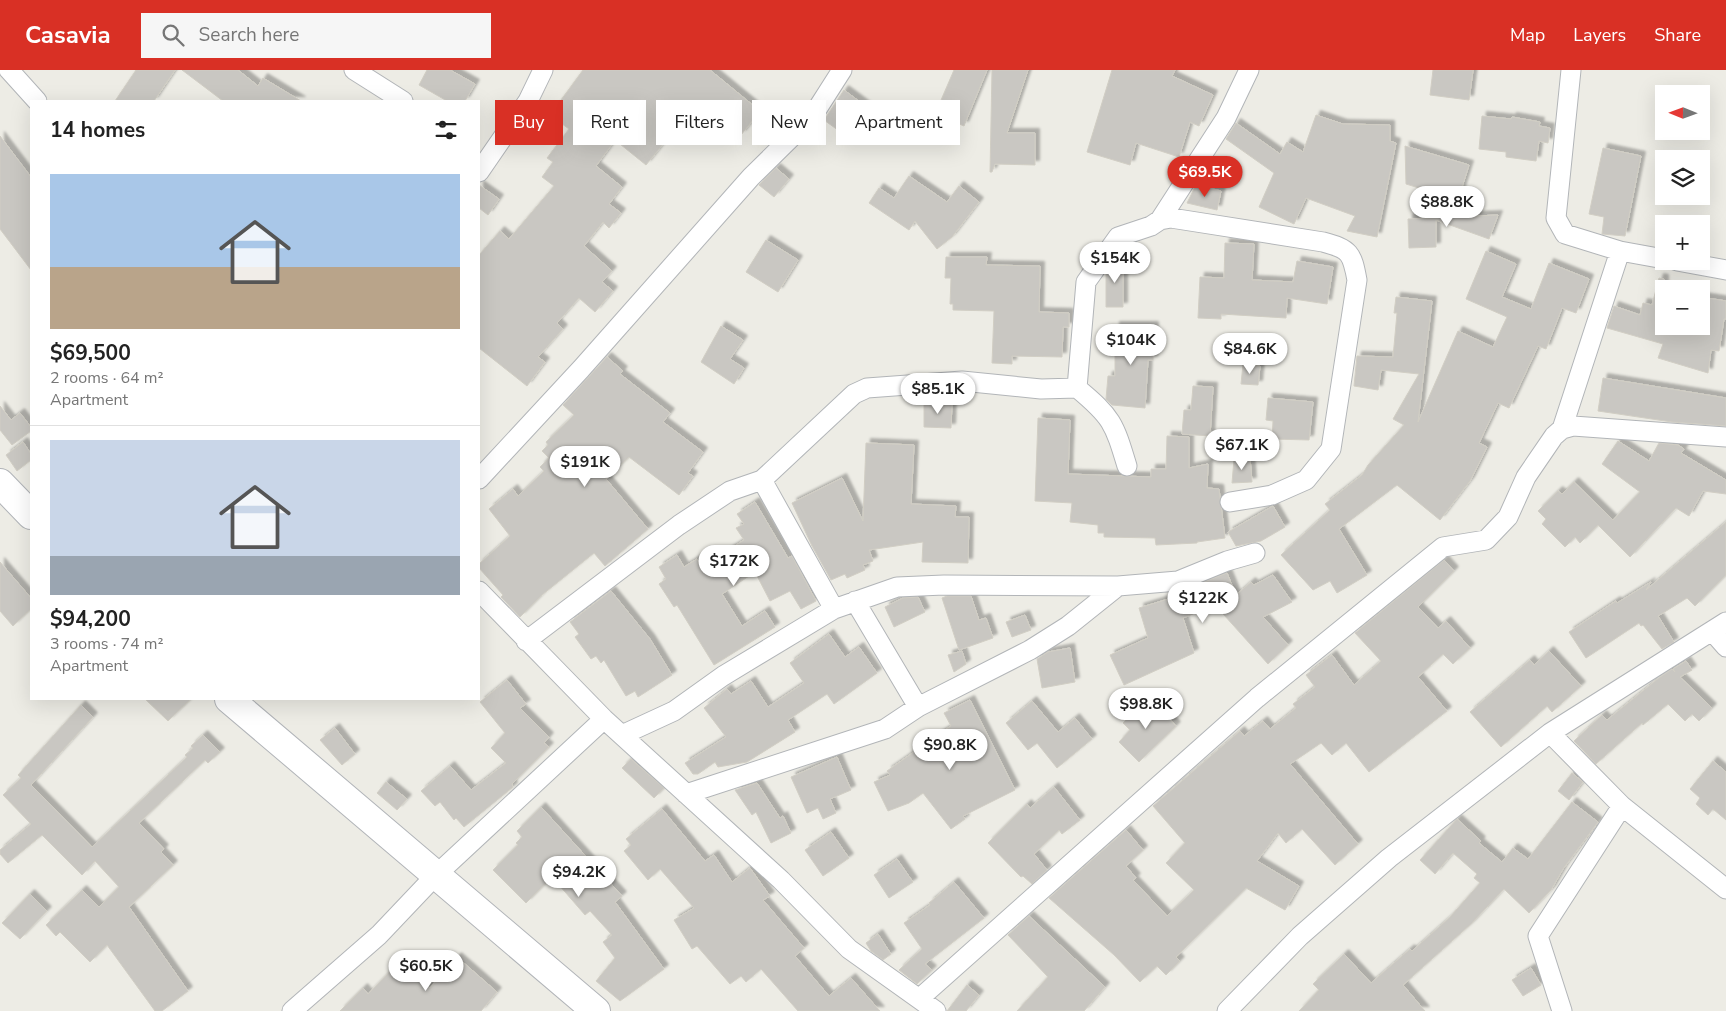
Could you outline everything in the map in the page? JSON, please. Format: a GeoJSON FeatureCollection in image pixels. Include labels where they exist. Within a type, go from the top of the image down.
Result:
{"type":"FeatureCollection","features":[{"type":"Feature","properties":{"kind":"main road"},"geometry":{"type":"LineString","coordinates":[[0,482],[30,514]]}},
{"type":"Feature","properties":{"kind":"main road"},"geometry":{"type":"LineString","coordinates":[[230,700],[596,1011]]}},
{"type":"Feature","properties":{"kind":"street"},"geometry":{"type":"LineString","coordinates":[[9,70],[36,100]]}},
{"type":"Feature","properties":{"kind":"street"},"geometry":{"type":"LineString","coordinates":[[354,70],[401,100]]}},
{"type":"Feature","properties":{"kind":"street"},"geometry":{"type":"LineString","coordinates":[[482,160],[528,101],[543,70]]}},
{"type":"Feature","properties":{"kind":"street"},"geometry":{"type":"LineString","coordinates":[[480,478],[751,177],[812,116],[842,70]]}},
{"type":"Feature","properties":{"kind":"street"},"geometry":{"type":"LineString","coordinates":[[1160,220],[1226,118],[1249,70]]}},
{"type":"Feature","properties":{"kind":"street"},"geometry":{"type":"LineString","coordinates":[[1571,70],[1556,218],[1565,234],[1620,251],[1655,257]]}},
{"type":"Feature","properties":{"kind":"street"},"geometry":{"type":"LineString","coordinates":[[1077,388],[1086,282],[1118,237],[1151,226],[1160,220],[1171,218],[1323,242],[1344,248],[1353,258],[1357,280],[1331,449],[1306,480],[1272,495],[1230,502]]}},
{"type":"Feature","properties":{"kind":"street"},"geometry":{"type":"LineString","coordinates":[[1562,429],[1620,251]]}},
{"type":"Feature","properties":{"kind":"street"},"geometry":{"type":"LineString","coordinates":[[1710,267],[1726,270]]}},
{"type":"Feature","properties":{"kind":"street"},"geometry":{"type":"LineString","coordinates":[[526,640],[679,525],[730,491],[762,480],[854,394],[867,388],[962,382],[1041,389],[1077,388],[1104,411],[1116,429],[1127,466]]}},
{"type":"Feature","properties":{"kind":"street"},"geometry":{"type":"LineString","coordinates":[[920,998],[1257,698],[1443,547],[1486,540],[1508,517],[1526,477],[1554,436],[1562,429],[1573,426],[1726,437]]}},
{"type":"Feature","properties":{"kind":"street"},"geometry":{"type":"LineString","coordinates":[[762,480],[834,609]]}},
{"type":"Feature","properties":{"kind":"street"},"geometry":{"type":"LineString","coordinates":[[622,735],[674,710],[723,676],[834,609],[898,587],[944,585],[1118,586],[1178,581],[1227,562],[1255,554]]}},
{"type":"Feature","properties":{"kind":"street"},"geometry":{"type":"LineString","coordinates":[[686,794],[885,729],[918,707],[1030,650],[1068,626],[1118,586]]}},
{"type":"Feature","properties":{"kind":"street"},"geometry":{"type":"LineString","coordinates":[[480,592],[604,719],[780,880],[850,949],[936,1011]]}},
{"type":"Feature","properties":{"kind":"street"},"geometry":{"type":"LineString","coordinates":[[855,601],[918,707]]}},
{"type":"Feature","properties":{"kind":"street"},"geometry":{"type":"LineString","coordinates":[[1227,1011],[1300,936],[1389,858],[1550,733],[1719,627],[1726,647]]}},
{"type":"Feature","properties":{"kind":"street"},"geometry":{"type":"LineString","coordinates":[[292,1011],[379,935],[435,876],[604,719]]}},
{"type":"Feature","properties":{"kind":"street"},"geometry":{"type":"LineString","coordinates":[[1550,733],[1622,806],[1726,889]]}},
{"type":"Feature","properties":{"kind":"street"},"geometry":{"type":"LineString","coordinates":[[1562,1011],[1538,936],[1622,806]]}},
{"type":"Feature","properties":{"kind":"building"},"geometry":{"type":"Polygon","coordinates":[[[136,70],[175,70],[155,100],[116,100],[136,70]]]}},
{"type":"Feature","properties":{"kind":"building"},"geometry":{"type":"Polygon","coordinates":[[[182,70],[238,70],[258,86],[263,78],[299,100],[222,100],[182,70]]]}},
{"type":"Feature","properties":{"kind":"building"},"geometry":{"type":"Polygon","coordinates":[[[427,70],[450,70],[475,84],[466,100],[445,100],[419,85],[427,70]]]}},
{"type":"Feature","properties":{"kind":"building"},"geometry":{"type":"Polygon","coordinates":[[[583,70],[710,70],[752,104],[752,121],[742,134],[742,100],[656,100],[656,145],[662,145],[646,165],[621,145],[646,145],[646,100],[573,100],[573,145],[611,145],[596,166],[622,187],[609,204],[621,213],[609,228],[603,222],[584,246],[612,271],[602,282],[613,291],[595,312],[579,298],[557,323],[563,329],[538,357],[545,362],[527,386],[480,349],[480,254],[500,231],[509,239],[554,186],[542,177],[553,162],[547,158],[557,145],[563,145],[563,137],[569,129],[563,125],[563,100],[561,100],[583,70]]]}},
{"type":"Feature","properties":{"kind":"building"},"geometry":{"type":"Polygon","coordinates":[[[954,70],[987,70],[964,126],[960,124],[960,100],[941,100],[954,70]]]}},
{"type":"Feature","properties":{"kind":"building"},"geometry":{"type":"Polygon","coordinates":[[[992,70],[1028,70],[1007,133],[1035,133],[1035,165],[995,164],[992,172],[990,172],[992,70]]]}},
{"type":"Feature","properties":{"kind":"building"},"geometry":{"type":"Polygon","coordinates":[[[1112,70],[1175,70],[1172,76],[1213,95],[1199,126],[1190,122],[1179,157],[1136,143],[1130,165],[1087,152],[1112,70]]]}},
{"type":"Feature","properties":{"kind":"building"},"geometry":{"type":"Polygon","coordinates":[[[1433,70],[1473,70],[1469,100],[1430,95],[1433,70]]]}},
{"type":"Feature","properties":{"kind":"building"},"geometry":{"type":"Polygon","coordinates":[[[844,90],[858,100],[837,100],[844,90]]]}},
{"type":"Feature","properties":{"kind":"building"},"geometry":{"type":"Polygon","coordinates":[[[836,102],[836,129],[826,121],[826,117],[836,102]]]}},
{"type":"Feature","properties":{"kind":"building"},"geometry":{"type":"Polygon","coordinates":[[[1316,115],[1343,124],[1390,125],[1390,141],[1396,143],[1377,237],[1347,231],[1355,216],[1306,198],[1294,224],[1259,207],[1274,173],[1226,139],[1236,123],[1280,154],[1287,142],[1303,152],[1316,115]]]}},
{"type":"Feature","properties":{"kind":"building"},"geometry":{"type":"Polygon","coordinates":[[[1482,116],[1511,119],[1512,117],[1540,122],[1539,126],[1550,128],[1548,143],[1539,141],[1536,161],[1506,157],[1506,152],[1479,149],[1482,116]]]}},
{"type":"Feature","properties":{"kind":"building"},"geometry":{"type":"Polygon","coordinates":[[[0,136],[30,176],[30,269],[0,229],[0,136]]]}},
{"type":"Feature","properties":{"kind":"building"},"geometry":{"type":"Polygon","coordinates":[[[1405,146],[1469,165],[1458,200],[1406,184],[1405,146]]]}},
{"type":"Feature","properties":{"kind":"building"},"geometry":{"type":"Polygon","coordinates":[[[1603,148],[1641,156],[1625,236],[1602,234],[1604,217],[1589,214],[1603,148]]]}},
{"type":"Feature","properties":{"kind":"building"},"geometry":{"type":"Polygon","coordinates":[[[776,168],[789,179],[774,197],[759,185],[776,168]]]}},
{"type":"Feature","properties":{"kind":"building"},"geometry":{"type":"Polygon","coordinates":[[[909,176],[947,202],[959,186],[979,202],[952,237],[937,249],[915,221],[909,230],[869,203],[879,188],[894,198],[909,176]]]}},
{"type":"Feature","properties":{"kind":"building"},"geometry":{"type":"Polygon","coordinates":[[[1196,185],[1221,191],[1217,210],[1187,203],[1196,185]]]}},
{"type":"Feature","properties":{"kind":"building"},"geometry":{"type":"Polygon","coordinates":[[[480,186],[499,199],[488,215],[480,209],[480,186]]]}},
{"type":"Feature","properties":{"kind":"building"},"geometry":{"type":"Polygon","coordinates":[[[1498,215],[1489,239],[1436,220],[1436,247],[1409,248],[1408,219],[1498,215]]]}},
{"type":"Feature","properties":{"kind":"building"},"geometry":{"type":"Polygon","coordinates":[[[766,240],[798,260],[778,292],[746,272],[766,240]]]}},
{"type":"Feature","properties":{"kind":"building"},"geometry":{"type":"Polygon","coordinates":[[[1225,243],[1254,244],[1252,280],[1293,282],[1297,261],[1333,267],[1327,304],[1287,298],[1286,318],[1221,314],[1221,319],[1198,318],[1200,277],[1224,278],[1225,243]]]}},
{"type":"Feature","properties":{"kind":"building"},"geometry":{"type":"Polygon","coordinates":[[[1486,251],[1516,264],[1502,297],[1531,309],[1549,263],[1589,279],[1576,313],[1562,308],[1546,349],[1538,346],[1509,408],[1498,403],[1479,443],[1487,447],[1470,481],[1440,520],[1397,485],[1339,529],[1367,575],[1337,593],[1330,581],[1313,590],[1281,555],[1330,510],[1325,504],[1362,475],[1368,465],[1404,425],[1393,419],[1419,374],[1381,370],[1378,390],[1354,386],[1357,356],[1393,357],[1397,313],[1394,313],[1396,297],[1432,301],[1418,422],[1458,331],[1493,347],[1507,317],[1466,299],[1486,251]]]}},
{"type":"Feature","properties":{"kind":"building"},"geometry":{"type":"Polygon","coordinates":[[[946,257],[987,257],[986,265],[1040,266],[1039,312],[1069,313],[1069,327],[1063,327],[1062,357],[1012,356],[1012,364],[992,363],[994,311],[953,310],[953,304],[950,304],[951,278],[945,278],[946,257]]]}},
{"type":"Feature","properties":{"kind":"building"},"geometry":{"type":"Polygon","coordinates":[[[1117,257],[1123,257],[1123,307],[1106,307],[1106,273],[1117,257]]]}},
{"type":"Feature","properties":{"kind":"building"},"geometry":{"type":"Polygon","coordinates":[[[1655,293],[1655,335],[1710,335],[1710,298],[1726,301],[1726,319],[1724,319],[1719,351],[1711,350],[1708,373],[1658,358],[1663,344],[1607,328],[1614,306],[1640,315],[1643,303],[1652,305],[1655,293]]]}},
{"type":"Feature","properties":{"kind":"building"},"geometry":{"type":"Polygon","coordinates":[[[721,326],[743,340],[730,359],[744,368],[734,384],[701,362],[721,326]]]}},
{"type":"Feature","properties":{"kind":"building"},"geometry":{"type":"Polygon","coordinates":[[[1115,326],[1154,326],[1153,360],[1148,360],[1145,408],[1112,405],[1106,399],[1108,376],[1115,376],[1115,326]]]}},
{"type":"Feature","properties":{"kind":"building"},"geometry":{"type":"Polygon","coordinates":[[[607,357],[623,371],[620,374],[670,413],[663,422],[703,452],[688,473],[693,476],[679,495],[629,457],[606,479],[648,529],[605,566],[594,553],[542,595],[520,617],[501,597],[503,595],[480,569],[480,563],[510,536],[489,509],[513,489],[518,496],[544,471],[540,467],[549,458],[542,451],[548,445],[546,442],[574,415],[563,405],[607,357]]]}},
{"type":"Feature","properties":{"kind":"building"},"geometry":{"type":"Polygon","coordinates":[[[1243,364],[1260,366],[1258,385],[1241,384],[1243,364]]]}},
{"type":"Feature","properties":{"kind":"building"},"geometry":{"type":"Polygon","coordinates":[[[1603,378],[1726,398],[1726,426],[1672,422],[1598,411],[1603,378]]]}},
{"type":"Feature","properties":{"kind":"building"},"geometry":{"type":"Polygon","coordinates":[[[1193,386],[1213,387],[1210,436],[1182,434],[1184,410],[1191,410],[1193,386]]]}},
{"type":"Feature","properties":{"kind":"building"},"geometry":{"type":"Polygon","coordinates":[[[1268,398],[1313,402],[1309,440],[1272,439],[1273,421],[1266,420],[1268,398]]]}},
{"type":"Feature","properties":{"kind":"building"},"geometry":{"type":"Polygon","coordinates":[[[924,402],[952,402],[951,428],[924,427],[924,402]]]}},
{"type":"Feature","properties":{"kind":"building"},"geometry":{"type":"Polygon","coordinates":[[[0,406],[11,420],[20,413],[30,426],[30,432],[12,445],[0,430],[0,406]]]}},
{"type":"Feature","properties":{"kind":"building"},"geometry":{"type":"Polygon","coordinates":[[[1038,418],[1070,420],[1068,474],[1151,477],[1151,469],[1166,469],[1167,436],[1189,437],[1189,468],[1208,464],[1207,488],[1219,489],[1225,538],[1197,543],[1156,545],[1155,538],[1104,537],[1104,533],[1098,533],[1098,525],[1070,522],[1072,503],[1035,501],[1038,418]]]}},
{"type":"Feature","properties":{"kind":"building"},"geometry":{"type":"Polygon","coordinates":[[[1618,441],[1649,461],[1659,443],[1678,445],[1684,449],[1681,453],[1726,480],[1726,494],[1703,491],[1689,516],[1676,508],[1630,557],[1598,525],[1580,543],[1575,537],[1565,547],[1542,524],[1546,519],[1538,511],[1558,491],[1562,494],[1574,482],[1613,520],[1640,492],[1602,464],[1618,441]]]}},
{"type":"Feature","properties":{"kind":"building"},"geometry":{"type":"Polygon","coordinates":[[[23,442],[30,452],[30,461],[17,471],[6,455],[23,442]]]}},
{"type":"Feature","properties":{"kind":"building"},"geometry":{"type":"Polygon","coordinates":[[[866,443],[914,445],[911,504],[956,506],[955,517],[969,517],[968,563],[922,562],[923,542],[869,550],[873,561],[863,565],[865,570],[847,578],[845,574],[831,580],[812,546],[792,503],[842,478],[863,521],[866,443]]]}},
{"type":"Feature","properties":{"kind":"building"},"geometry":{"type":"Polygon","coordinates":[[[1250,458],[1252,482],[1232,483],[1234,459],[1250,458]]]}},
{"type":"Feature","properties":{"kind":"building"},"geometry":{"type":"Polygon","coordinates":[[[755,502],[788,558],[792,556],[816,601],[801,609],[790,591],[770,601],[755,572],[722,594],[742,626],[765,611],[775,627],[714,665],[677,605],[674,607],[659,584],[666,579],[659,567],[677,555],[684,567],[697,559],[702,568],[744,540],[736,528],[744,524],[737,514],[755,502]]]}},
{"type":"Feature","properties":{"kind":"building"},"geometry":{"type":"Polygon","coordinates":[[[1273,506],[1285,527],[1261,541],[1236,546],[1228,532],[1273,506]]]}},
{"type":"Feature","properties":{"kind":"building"},"geometry":{"type":"Polygon","coordinates":[[[1726,522],[1726,575],[1695,606],[1687,598],[1658,616],[1674,642],[1662,649],[1643,625],[1641,626],[1639,623],[1586,658],[1569,632],[1616,601],[1617,603],[1651,582],[1646,590],[1726,522]]]}},
{"type":"Feature","properties":{"kind":"building"},"geometry":{"type":"Polygon","coordinates":[[[1444,560],[1454,571],[1418,607],[1438,628],[1446,621],[1470,648],[1453,664],[1443,654],[1418,677],[1447,711],[1369,772],[1346,743],[1332,755],[1321,743],[1290,764],[1358,844],[1335,865],[1302,829],[1286,843],[1278,833],[1257,861],[1299,886],[1285,910],[1246,888],[1176,957],[1180,961],[1166,975],[1157,966],[1140,982],[1114,955],[1049,898],[1126,830],[1143,850],[1126,866],[1136,878],[1133,880],[1167,916],[1194,890],[1166,863],[1185,843],[1153,806],[1240,731],[1244,736],[1263,721],[1270,729],[1296,708],[1293,704],[1315,687],[1306,675],[1332,655],[1354,685],[1381,661],[1355,633],[1444,560]]]}},
{"type":"Feature","properties":{"kind":"building"},"geometry":{"type":"Polygon","coordinates":[[[0,562],[30,597],[30,610],[13,626],[0,611],[0,562]]]}},
{"type":"Feature","properties":{"kind":"building"},"geometry":{"type":"Polygon","coordinates":[[[1227,573],[1236,595],[1251,582],[1254,585],[1273,575],[1292,602],[1263,617],[1288,645],[1268,664],[1215,605],[1183,618],[1194,653],[1124,685],[1110,655],[1148,638],[1139,608],[1178,596],[1177,592],[1227,573]]]}},
{"type":"Feature","properties":{"kind":"building"},"geometry":{"type":"Polygon","coordinates":[[[611,591],[650,639],[672,675],[638,697],[635,691],[626,696],[604,660],[601,663],[596,656],[591,659],[575,637],[579,634],[570,622],[611,591]]]}},
{"type":"Feature","properties":{"kind":"building"},"geometry":{"type":"Polygon","coordinates":[[[947,596],[971,596],[979,620],[986,618],[993,638],[959,650],[942,598],[947,596]]]}},
{"type":"Feature","properties":{"kind":"building"},"geometry":{"type":"Polygon","coordinates":[[[918,597],[925,612],[894,627],[885,607],[903,598],[918,597]]]}},
{"type":"Feature","properties":{"kind":"building"},"geometry":{"type":"Polygon","coordinates":[[[1025,615],[1031,630],[1012,637],[1006,622],[1025,615]]]}},
{"type":"Feature","properties":{"kind":"building"},"geometry":{"type":"Polygon","coordinates":[[[829,634],[845,657],[859,647],[877,673],[834,704],[827,694],[788,720],[795,732],[747,762],[718,767],[715,762],[698,774],[693,774],[685,763],[726,737],[704,708],[727,689],[731,694],[751,681],[768,707],[804,683],[790,663],[829,634]]]}},
{"type":"Feature","properties":{"kind":"building"},"geometry":{"type":"Polygon","coordinates":[[[1070,648],[1075,682],[1042,688],[1037,659],[1048,652],[1070,648]]]}},
{"type":"Feature","properties":{"kind":"building"},"geometry":{"type":"Polygon","coordinates":[[[962,651],[966,664],[954,672],[948,655],[962,651]]]}},
{"type":"Feature","properties":{"kind":"building"},"geometry":{"type":"Polygon","coordinates":[[[1549,651],[1581,686],[1552,712],[1547,706],[1501,747],[1470,712],[1530,660],[1534,665],[1549,651]]]}},
{"type":"Feature","properties":{"kind":"building"},"geometry":{"type":"Polygon","coordinates":[[[1686,661],[1692,670],[1680,677],[1712,708],[1699,721],[1692,714],[1685,721],[1668,704],[1643,725],[1642,723],[1596,764],[1574,741],[1602,715],[1607,720],[1660,677],[1672,669],[1675,672],[1673,669],[1686,661]]]}},
{"type":"Feature","properties":{"kind":"building"},"geometry":{"type":"Polygon","coordinates":[[[507,680],[526,704],[520,708],[549,737],[544,743],[549,747],[512,784],[513,787],[464,827],[456,818],[454,820],[440,802],[435,806],[421,791],[450,766],[471,790],[506,763],[491,748],[505,733],[480,702],[507,680]]]}},
{"type":"Feature","properties":{"kind":"building"},"geometry":{"type":"Polygon","coordinates":[[[1149,697],[1176,726],[1139,762],[1119,742],[1130,730],[1123,723],[1149,697]]]}},
{"type":"Feature","properties":{"kind":"building"},"geometry":{"type":"Polygon","coordinates":[[[146,700],[190,700],[168,721],[146,700]]]}},
{"type":"Feature","properties":{"kind":"building"},"geometry":{"type":"Polygon","coordinates":[[[970,700],[1015,790],[963,816],[965,819],[951,829],[923,793],[909,803],[888,811],[874,782],[890,775],[887,771],[951,726],[944,713],[970,700]]]}},
{"type":"Feature","properties":{"kind":"building"},"geometry":{"type":"Polygon","coordinates":[[[1032,701],[1058,732],[1075,718],[1092,739],[1057,768],[1037,743],[1028,750],[1006,723],[1032,701]]]}},
{"type":"Feature","properties":{"kind":"building"},"geometry":{"type":"Polygon","coordinates":[[[81,705],[93,717],[31,785],[92,847],[187,757],[185,755],[193,748],[191,746],[203,735],[220,752],[208,763],[205,760],[139,823],[164,849],[161,852],[173,865],[129,907],[188,991],[162,1011],[155,1011],[107,945],[90,962],[60,932],[56,936],[46,925],[82,890],[99,907],[119,887],[95,861],[82,875],[42,835],[8,863],[0,854],[0,850],[31,824],[3,795],[21,778],[18,775],[81,705]]]}},
{"type":"Feature","properties":{"kind":"building"},"geometry":{"type":"Polygon","coordinates":[[[335,728],[355,754],[342,765],[320,740],[335,728]]]}},
{"type":"Feature","properties":{"kind":"building"},"geometry":{"type":"Polygon","coordinates":[[[837,757],[851,790],[830,799],[836,813],[823,819],[818,808],[807,813],[791,777],[837,757]]]}},
{"type":"Feature","properties":{"kind":"building"},"geometry":{"type":"Polygon","coordinates":[[[631,759],[664,788],[654,798],[622,768],[631,759]]]}},
{"type":"Feature","properties":{"kind":"building"},"geometry":{"type":"Polygon","coordinates":[[[1713,761],[1726,772],[1726,820],[1713,809],[1708,815],[1696,804],[1700,798],[1690,789],[1713,761]]]}},
{"type":"Feature","properties":{"kind":"building"},"geometry":{"type":"Polygon","coordinates":[[[1572,773],[1583,782],[1569,800],[1558,791],[1572,773]]]}},
{"type":"Feature","properties":{"kind":"building"},"geometry":{"type":"Polygon","coordinates":[[[386,782],[407,799],[397,810],[377,793],[386,782]]]}},
{"type":"Feature","properties":{"kind":"building"},"geometry":{"type":"Polygon","coordinates":[[[757,783],[780,818],[783,816],[791,833],[771,843],[756,812],[752,815],[735,790],[757,783]]]}},
{"type":"Feature","properties":{"kind":"building"},"geometry":{"type":"Polygon","coordinates":[[[1054,787],[1080,820],[1062,834],[1059,830],[1034,854],[1047,870],[1032,884],[1023,876],[1021,877],[988,843],[1027,804],[1030,808],[1054,787]]]}},
{"type":"Feature","properties":{"kind":"building"},"geometry":{"type":"Polygon","coordinates":[[[1572,802],[1598,822],[1563,869],[1551,890],[1529,913],[1504,889],[1471,924],[1403,985],[1425,1011],[1299,1011],[1319,990],[1313,984],[1344,954],[1371,983],[1410,949],[1412,951],[1449,918],[1480,883],[1474,878],[1477,874],[1453,853],[1435,874],[1420,860],[1457,819],[1481,841],[1479,843],[1502,862],[1513,848],[1528,859],[1572,802]]]}},
{"type":"Feature","properties":{"kind":"building"},"geometry":{"type":"Polygon","coordinates":[[[541,807],[622,896],[615,902],[664,969],[620,1001],[596,981],[615,958],[603,942],[612,935],[590,911],[585,915],[552,877],[526,903],[493,870],[518,845],[516,843],[522,837],[517,831],[541,807]]]}},
{"type":"Feature","properties":{"kind":"building"},"geometry":{"type":"Polygon","coordinates":[[[662,809],[705,861],[714,855],[732,882],[750,868],[770,896],[763,900],[804,948],[795,956],[829,996],[851,978],[880,1011],[798,1011],[761,969],[746,982],[741,976],[730,984],[697,946],[692,949],[674,920],[694,908],[660,869],[648,880],[624,851],[631,845],[626,839],[662,809]]]}},
{"type":"Feature","properties":{"kind":"building"},"geometry":{"type":"Polygon","coordinates":[[[831,832],[849,858],[823,876],[805,850],[831,832]]]}},
{"type":"Feature","properties":{"kind":"building"},"geometry":{"type":"Polygon","coordinates":[[[897,859],[913,882],[889,898],[874,875],[897,859]]]}},
{"type":"Feature","properties":{"kind":"building"},"geometry":{"type":"Polygon","coordinates":[[[954,882],[984,918],[925,964],[932,970],[917,984],[899,970],[922,949],[904,923],[930,905],[929,903],[954,882]]]}},
{"type":"Feature","properties":{"kind":"building"},"geometry":{"type":"Polygon","coordinates":[[[30,894],[47,911],[20,939],[2,923],[30,894]]]}},
{"type":"Feature","properties":{"kind":"building"},"geometry":{"type":"Polygon","coordinates":[[[1029,916],[1105,987],[1084,1011],[1017,1011],[1048,977],[1008,935],[1029,916]]]}},
{"type":"Feature","properties":{"kind":"building"},"geometry":{"type":"Polygon","coordinates":[[[878,934],[891,954],[883,960],[871,951],[866,943],[878,934]]]}},
{"type":"Feature","properties":{"kind":"building"},"geometry":{"type":"Polygon","coordinates":[[[457,957],[497,992],[481,1011],[340,1011],[363,988],[368,994],[401,960],[430,988],[457,957]]]}},
{"type":"Feature","properties":{"kind":"building"},"geometry":{"type":"Polygon","coordinates":[[[1531,968],[1541,985],[1523,996],[1512,980],[1531,968]]]}},
{"type":"Feature","properties":{"kind":"building"},"geometry":{"type":"Polygon","coordinates":[[[967,985],[979,995],[966,1011],[947,1011],[967,985]]]}}]}
